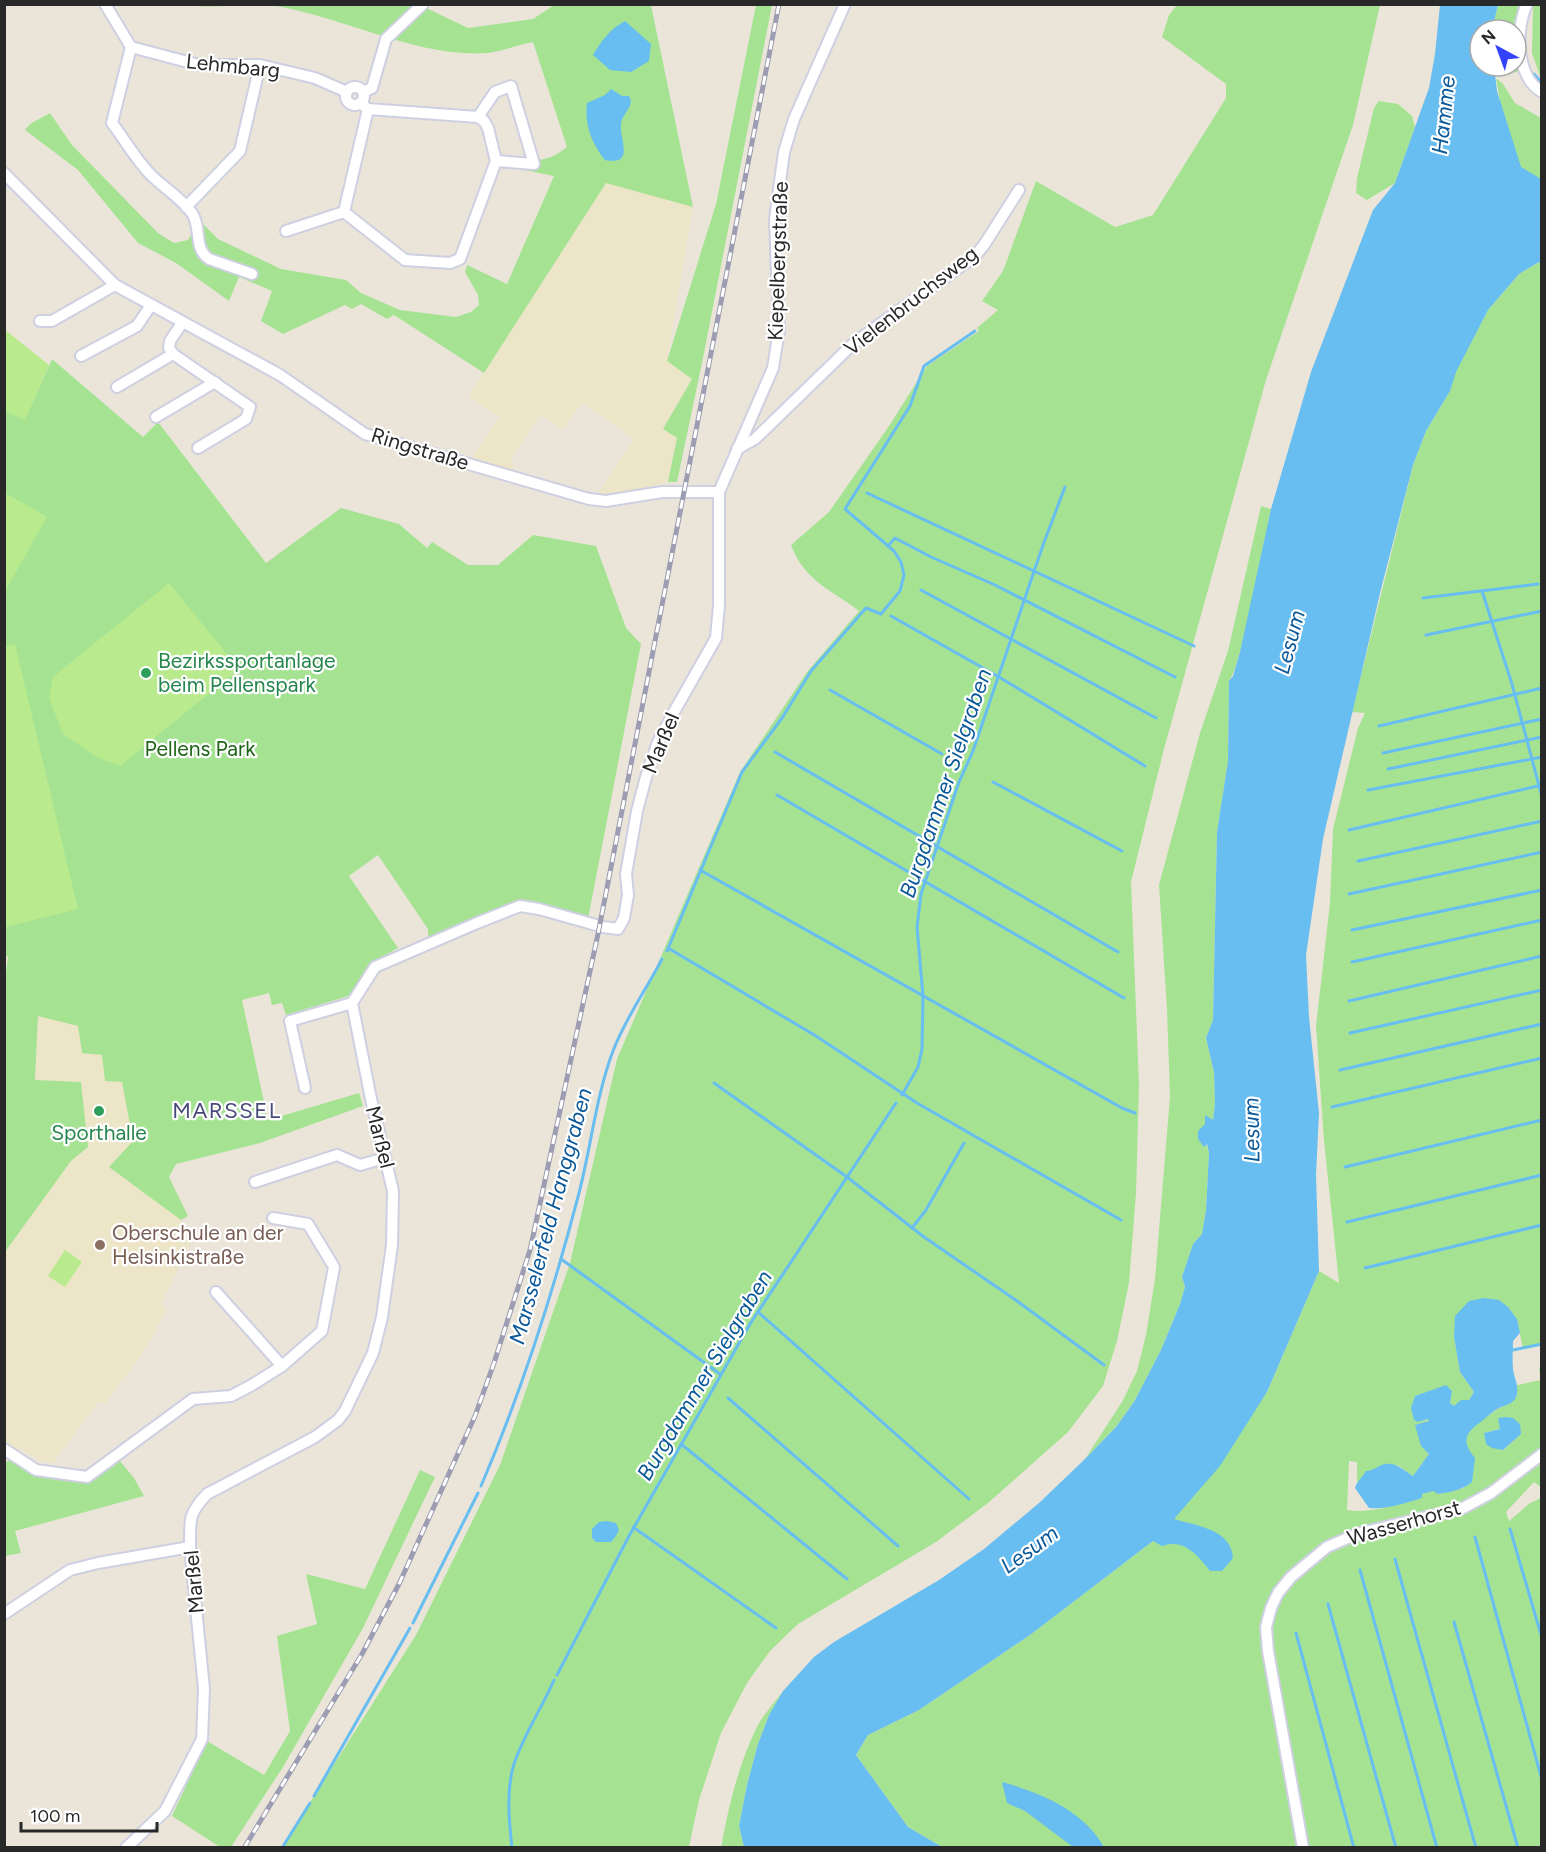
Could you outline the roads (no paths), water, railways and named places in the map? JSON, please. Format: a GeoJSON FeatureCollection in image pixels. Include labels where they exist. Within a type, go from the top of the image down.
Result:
{"type":"FeatureCollection","features":[{"type":"Feature","properties":{"kind":"street"},"geometry":{"type":"LineString","coordinates":[[105,4],[131,47],[112,123],[150,174],[193,215],[197,225],[198,243],[204,255],[209,259],[252,274]]}},
{"type":"Feature","properties":{"kind":"street"},"geometry":{"type":"LineString","coordinates":[[344,212],[364,102],[372,88],[386,39],[423,4]]}},
{"type":"Feature","properties":{"kind":"street","name":"Kiepelbergstraße"},"geometry":{"type":"LineString","coordinates":[[718,554],[719,492],[773,368],[779,330],[776,219],[784,152],[794,119],[845,4]]}},
{"type":"Feature","properties":{"kind":"street"},"geometry":{"type":"LineString","coordinates":[[1527,4],[1521,28],[1521,53],[1527,77],[1533,87],[1542,92]]}},
{"type":"Feature","properties":{"kind":"street","name":"Lehmbarg"},"geometry":{"type":"LineString","coordinates":[[131,47],[199,65],[260,65],[315,78],[347,92],[349,103],[356,105],[364,102]]}},
{"type":"Feature","properties":{"kind":"street"},"geometry":{"type":"LineString","coordinates":[[186,207],[240,150],[260,65]]}},
{"type":"Feature","properties":{"kind":"street"},"geometry":{"type":"LineString","coordinates":[[478,117],[495,92],[511,86],[534,164],[496,161]]}},
{"type":"Feature","properties":{"kind":"street"},"geometry":{"type":"LineString","coordinates":[[344,212],[405,260],[450,263],[460,259],[496,161],[488,128],[478,117],[364,102]]}},
{"type":"Feature","properties":{"kind":"street","name":"Ringstraße"},"geometry":{"type":"LineString","coordinates":[[4,173],[115,285],[280,375],[365,434],[589,499],[606,501],[662,492],[719,492]]}},
{"type":"Feature","properties":{"kind":"street","name":"Vielenbruchsweg"},"geometry":{"type":"LineString","coordinates":[[736,449],[755,439],[854,343],[975,256],[1019,190]]}},
{"type":"Feature","properties":{"kind":"street"},"geometry":{"type":"LineString","coordinates":[[286,231],[344,212]]}},
{"type":"Feature","properties":{"kind":"street"},"geometry":{"type":"LineString","coordinates":[[40,321],[52,321],[115,285]]}},
{"type":"Feature","properties":{"kind":"street"},"geometry":{"type":"LineString","coordinates":[[81,356],[137,326],[151,305]]}},
{"type":"Feature","properties":{"kind":"street"},"geometry":{"type":"LineString","coordinates":[[182,322],[170,341],[169,348],[173,354],[250,408],[246,419],[198,448]]}},
{"type":"Feature","properties":{"kind":"street"},"geometry":{"type":"LineString","coordinates":[[117,387],[173,354]]}},
{"type":"Feature","properties":{"kind":"street"},"geometry":{"type":"LineString","coordinates":[[156,417],[215,382]]}},
{"type":"Feature","properties":{"kind":"street","name":"Marßel"},"geometry":{"type":"LineString","coordinates":[[126,1848],[165,1811],[202,1739],[204,1689],[190,1547],[190,1524],[194,1508],[207,1494],[315,1437],[338,1420],[373,1353],[380,1326],[392,1245],[393,1191],[352,1003],[375,968],[520,906],[618,929],[624,918],[628,896],[626,874],[637,811],[646,777],[658,742],[716,638],[719,605],[718,554]]}},
{"type":"Feature","properties":{"kind":"street"},"geometry":{"type":"LineString","coordinates":[[305,1088],[290,1021],[352,1003]]}},
{"type":"Feature","properties":{"kind":"street"},"geometry":{"type":"LineString","coordinates":[[255,1182],[337,1155],[360,1165],[385,1158]]}},
{"type":"Feature","properties":{"kind":"street"},"geometry":{"type":"LineString","coordinates":[[4,1449],[36,1470],[87,1477],[193,1399],[231,1396],[282,1366],[322,1331],[334,1267],[308,1224],[273,1218]]}},
{"type":"Feature","properties":{"kind":"street"},"geometry":{"type":"LineString","coordinates":[[216,1292],[282,1366]]}},
{"type":"Feature","properties":{"kind":"street","name":"Wasserhorst"},"geometry":{"type":"LineString","coordinates":[[1303,1848],[1268,1651],[1266,1627],[1278,1593],[1291,1577],[1327,1547],[1357,1534],[1463,1508],[1491,1493],[1542,1454]]}},
{"type":"Feature","properties":{"kind":"street"},"geometry":{"type":"LineString","coordinates":[[4,1614],[70,1570],[190,1547]]}},
{"type":"Feature","properties":{"kind":"water"},"geometry":{"type":"Polygon","coordinates":[[[1440,5],[1498,5],[1495,18],[1468,18],[1468,78],[1495,78],[1497,91],[1521,167],[1541,179],[1541,265],[1539,262],[1519,274],[1488,310],[1456,372],[1450,391],[1426,431],[1413,465],[1381,589],[1323,839],[1306,955],[1309,1017],[1319,1113],[1316,1175],[1319,1271],[1267,1392],[1220,1466],[1174,1519],[1220,1535],[1231,1548],[1233,1558],[1222,1571],[1210,1571],[1195,1554],[1183,1546],[1170,1544],[1162,1546],[1153,1541],[1030,1635],[919,1710],[868,1735],[856,1755],[908,1827],[942,1847],[744,1847],[739,1826],[747,1785],[769,1715],[783,1691],[814,1657],[834,1642],[939,1580],[984,1549],[1039,1503],[1085,1459],[1116,1427],[1134,1402],[1161,1350],[1180,1304],[1185,1287],[1182,1277],[1193,1244],[1202,1234],[1206,1210],[1209,1153],[1207,1144],[1204,1147],[1198,1139],[1198,1131],[1205,1124],[1205,1115],[1213,1120],[1215,1104],[1214,1072],[1206,1038],[1213,1020],[1217,832],[1228,761],[1229,681],[1233,676],[1240,652],[1271,509],[1311,372],[1373,210],[1395,183],[1429,88],[1440,5]]]}},
{"type":"Feature","properties":{"kind":"water"},"geometry":{"type":"Polygon","coordinates":[[[625,21],[651,44],[649,61],[631,72],[610,70],[593,55],[607,35],[625,21]]]}},
{"type":"Feature","properties":{"kind":"water"},"geometry":{"type":"Polygon","coordinates":[[[611,89],[622,96],[629,96],[631,101],[621,123],[623,155],[615,161],[605,160],[600,154],[590,133],[586,111],[587,103],[605,95],[611,89]]]}},
{"type":"Feature","properties":{"kind":"water"},"geometry":{"type":"Polygon","coordinates":[[[1484,1298],[1499,1300],[1517,1319],[1520,1333],[1513,1341],[1513,1362],[1517,1390],[1514,1401],[1493,1411],[1469,1433],[1468,1447],[1475,1458],[1472,1482],[1452,1491],[1438,1494],[1433,1491],[1422,1494],[1422,1498],[1402,1504],[1369,1508],[1355,1488],[1366,1471],[1393,1464],[1413,1476],[1429,1454],[1421,1446],[1415,1425],[1429,1421],[1428,1419],[1418,1422],[1414,1420],[1411,1408],[1415,1396],[1446,1385],[1452,1391],[1450,1403],[1454,1406],[1461,1400],[1469,1400],[1474,1392],[1460,1372],[1454,1337],[1455,1316],[1469,1301],[1484,1298]]]}},
{"type":"Feature","properties":{"kind":"water"},"geometry":{"type":"Polygon","coordinates":[[[1498,1418],[1513,1418],[1520,1424],[1521,1434],[1503,1450],[1492,1448],[1486,1444],[1484,1433],[1500,1429],[1498,1418]]]}},
{"type":"Feature","properties":{"kind":"water"},"geometry":{"type":"Polygon","coordinates":[[[599,1522],[616,1523],[619,1530],[616,1536],[611,1542],[596,1542],[592,1538],[592,1529],[599,1522]]]}},
{"type":"Feature","properties":{"kind":"water"},"geometry":{"type":"Polygon","coordinates":[[[1002,1782],[1046,1798],[1073,1813],[1085,1823],[1104,1847],[1073,1847],[1025,1811],[1007,1803],[1002,1782]]]}},
{"type":"Feature","properties":{"kind":"waterway"},"geometry":{"type":"LineString","coordinates":[[1534,74],[1542,83]]}},
{"type":"Feature","properties":{"kind":"waterway","name":"Marsselerfeld Hanggraben"},"geometry":{"type":"LineString","coordinates":[[667,951],[742,772],[782,718],[811,671],[866,608],[881,614],[900,591],[904,575],[901,562],[894,551],[845,509],[910,406],[924,366],[975,331]]}},
{"type":"Feature","properties":{"kind":"waterway","name":"Burgdammer Sielgraben"},"geometry":{"type":"LineString","coordinates":[[902,1095],[918,1067],[922,1049],[923,996],[917,927],[921,894],[1065,487]]}},
{"type":"Feature","properties":{"kind":"waterway","name":"Burgdammer Sielgraben"},"geometry":{"type":"LineString","coordinates":[[867,493],[1194,646]]}},
{"type":"Feature","properties":{"kind":"waterway"},"geometry":{"type":"LineString","coordinates":[[888,546],[895,538],[931,557],[995,585],[1175,677]]}},
{"type":"Feature","properties":{"kind":"waterway"},"geometry":{"type":"LineString","coordinates":[[1423,598],[1538,584]]}},
{"type":"Feature","properties":{"kind":"waterway"},"geometry":{"type":"LineString","coordinates":[[921,590],[1156,718]]}},
{"type":"Feature","properties":{"kind":"waterway"},"geometry":{"type":"LineString","coordinates":[[1482,591],[1512,684],[1542,797]]}},
{"type":"Feature","properties":{"kind":"waterway"},"geometry":{"type":"LineString","coordinates":[[1426,635],[1542,611]]}},
{"type":"Feature","properties":{"kind":"waterway"},"geometry":{"type":"LineString","coordinates":[[891,616],[999,677],[1145,766]]}},
{"type":"Feature","properties":{"kind":"waterway"},"geometry":{"type":"LineString","coordinates":[[1379,726],[1542,688]]}},
{"type":"Feature","properties":{"kind":"waterway"},"geometry":{"type":"LineString","coordinates":[[830,690],[942,754]]}},
{"type":"Feature","properties":{"kind":"waterway"},"geometry":{"type":"LineString","coordinates":[[1383,753],[1542,719]]}},
{"type":"Feature","properties":{"kind":"waterway"},"geometry":{"type":"LineString","coordinates":[[1388,769],[1542,737]]}},
{"type":"Feature","properties":{"kind":"waterway"},"geometry":{"type":"LineString","coordinates":[[775,752],[1118,952]]}},
{"type":"Feature","properties":{"kind":"waterway"},"geometry":{"type":"LineString","coordinates":[[1368,790],[1542,757]]}},
{"type":"Feature","properties":{"kind":"waterway"},"geometry":{"type":"LineString","coordinates":[[993,782],[1122,851]]}},
{"type":"Feature","properties":{"kind":"waterway"},"geometry":{"type":"LineString","coordinates":[[1349,830],[1542,785]]}},
{"type":"Feature","properties":{"kind":"waterway"},"geometry":{"type":"LineString","coordinates":[[777,795],[1124,998]]}},
{"type":"Feature","properties":{"kind":"waterway"},"geometry":{"type":"LineString","coordinates":[[1358,861],[1542,821]]}},
{"type":"Feature","properties":{"kind":"waterway"},"geometry":{"type":"LineString","coordinates":[[1349,894],[1542,852]]}},
{"type":"Feature","properties":{"kind":"waterway"},"geometry":{"type":"LineString","coordinates":[[700,870],[1122,1108],[1135,1113]]}},
{"type":"Feature","properties":{"kind":"waterway"},"geometry":{"type":"LineString","coordinates":[[1352,930],[1542,890]]}},
{"type":"Feature","properties":{"kind":"waterway"},"geometry":{"type":"LineString","coordinates":[[1352,962],[1542,920]]}},
{"type":"Feature","properties":{"kind":"waterway"},"geometry":{"type":"LineString","coordinates":[[668,948],[816,1036],[917,1103],[1121,1220]]}},
{"type":"Feature","properties":{"kind":"waterway"},"geometry":{"type":"LineString","coordinates":[[1349,1001],[1542,956]]}},
{"type":"Feature","properties":{"kind":"waterway","name":"Marsselerfeld Hanggraben"},"geometry":{"type":"LineString","coordinates":[[481,1486],[510,1414],[547,1305],[579,1193],[607,1068],[618,1039],[662,959]]}},
{"type":"Feature","properties":{"kind":"waterway"},"geometry":{"type":"LineString","coordinates":[[1350,1033],[1542,990]]}},
{"type":"Feature","properties":{"kind":"waterway"},"geometry":{"type":"LineString","coordinates":[[1340,1070],[1542,1024]]}},
{"type":"Feature","properties":{"kind":"waterway"},"geometry":{"type":"LineString","coordinates":[[1332,1107],[1542,1058]]}},
{"type":"Feature","properties":{"kind":"waterway"},"geometry":{"type":"LineString","coordinates":[[714,1083],[1104,1365]]}},
{"type":"Feature","properties":{"kind":"waterway","name":"Burgdammer Sielgraben"},"geometry":{"type":"LineString","coordinates":[[557,1675],[629,1536],[750,1324],[896,1103]]}},
{"type":"Feature","properties":{"kind":"waterway"},"geometry":{"type":"LineString","coordinates":[[1345,1167],[1542,1120]]}},
{"type":"Feature","properties":{"kind":"waterway"},"geometry":{"type":"LineString","coordinates":[[912,1228],[926,1210],[964,1143]]}},
{"type":"Feature","properties":{"kind":"waterway"},"geometry":{"type":"LineString","coordinates":[[1347,1222],[1542,1175]]}},
{"type":"Feature","properties":{"kind":"waterway"},"geometry":{"type":"LineString","coordinates":[[1365,1268],[1542,1225]]}},
{"type":"Feature","properties":{"kind":"waterway"},"geometry":{"type":"LineString","coordinates":[[561,1259],[720,1374]]}},
{"type":"Feature","properties":{"kind":"waterway"},"geometry":{"type":"LineString","coordinates":[[758,1312],[969,1499]]}},
{"type":"Feature","properties":{"kind":"waterway"},"geometry":{"type":"LineString","coordinates":[[1513,1350],[1542,1344]]}},
{"type":"Feature","properties":{"kind":"waterway"},"geometry":{"type":"LineString","coordinates":[[728,1398],[898,1546]]}},
{"type":"Feature","properties":{"kind":"waterway"},"geometry":{"type":"LineString","coordinates":[[681,1444],[847,1579]]}},
{"type":"Feature","properties":{"kind":"waterway","name":"Marsselerfeld Hanggraben"},"geometry":{"type":"LineString","coordinates":[[413,1623],[478,1493]]}},
{"type":"Feature","properties":{"kind":"waterway"},"geometry":{"type":"LineString","coordinates":[[633,1527],[776,1628]]}},
{"type":"Feature","properties":{"kind":"waterway"},"geometry":{"type":"LineString","coordinates":[[1510,1529],[1542,1638]]}},
{"type":"Feature","properties":{"kind":"waterway"},"geometry":{"type":"LineString","coordinates":[[1475,1537],[1542,1780]]}},
{"type":"Feature","properties":{"kind":"waterway"},"geometry":{"type":"LineString","coordinates":[[1395,1559],[1476,1848]]}},
{"type":"Feature","properties":{"kind":"waterway"},"geometry":{"type":"LineString","coordinates":[[1360,1570],[1437,1848]]}},
{"type":"Feature","properties":{"kind":"waterway"},"geometry":{"type":"LineString","coordinates":[[1328,1604],[1396,1848]]}},
{"type":"Feature","properties":{"kind":"waterway"},"geometry":{"type":"LineString","coordinates":[[1454,1622],[1518,1848]]}},
{"type":"Feature","properties":{"kind":"waterway","name":"Marsselerfeld Hanggraben"},"geometry":{"type":"LineString","coordinates":[[314,1796],[410,1628]]}},
{"type":"Feature","properties":{"kind":"waterway"},"geometry":{"type":"LineString","coordinates":[[1296,1633],[1354,1848]]}},
{"type":"Feature","properties":{"kind":"waterway","name":"Burgdammer Sielgraben"},"geometry":{"type":"LineString","coordinates":[[512,1848],[509,1805],[511,1774],[523,1742],[554,1680]]}},
{"type":"Feature","properties":{"kind":"waterway","name":"Marsselerfeld Hanggraben"},"geometry":{"type":"LineString","coordinates":[[282,1848],[310,1803]]}},
{"type":"Feature","properties":{"kind":"railway"},"geometry":{"type":"LineString","coordinates":[[244,1848],[362,1654],[399,1584],[475,1416],[530,1250],[598,934],[779,4]]}},
{"type":"Feature","properties":{"kind":"place","name":"Bezirkssportanlage beim Pellenspark"},"geometry":{"type":"Point","coordinates":[146,673]}},
{"type":"Feature","properties":{"kind":"place","name":"Sporthalle"},"geometry":{"type":"Point","coordinates":[99,1111]}},
{"type":"Feature","properties":{"kind":"place","name":"Oberschule an der Helsinkistraße"},"geometry":{"type":"Point","coordinates":[100,1245]}},
{"type":"Feature","properties":{"kind":"district","name":"MARSSEL"},"geometry":{"type":"Point","coordinates":[227,1110]}},
{"type":"Feature","properties":{"kind":"water label","name":"Hamme"},"geometry":{"type":"Point","coordinates":[1443,115]}},
{"type":"Feature","properties":{"kind":"water label","name":"Lesum"},"geometry":{"type":"Point","coordinates":[1289,642]}},
{"type":"Feature","properties":{"kind":"water label","name":"Lesum"},"geometry":{"type":"Point","coordinates":[1251,1130]}},
{"type":"Feature","properties":{"kind":"water label","name":"Lesum"},"geometry":{"type":"Point","coordinates":[1029,1549]}},
{"type":"Feature","properties":{"kind":"park label","name":"Pellens Park"},"geometry":{"type":"Point","coordinates":[200,749]}}]}
